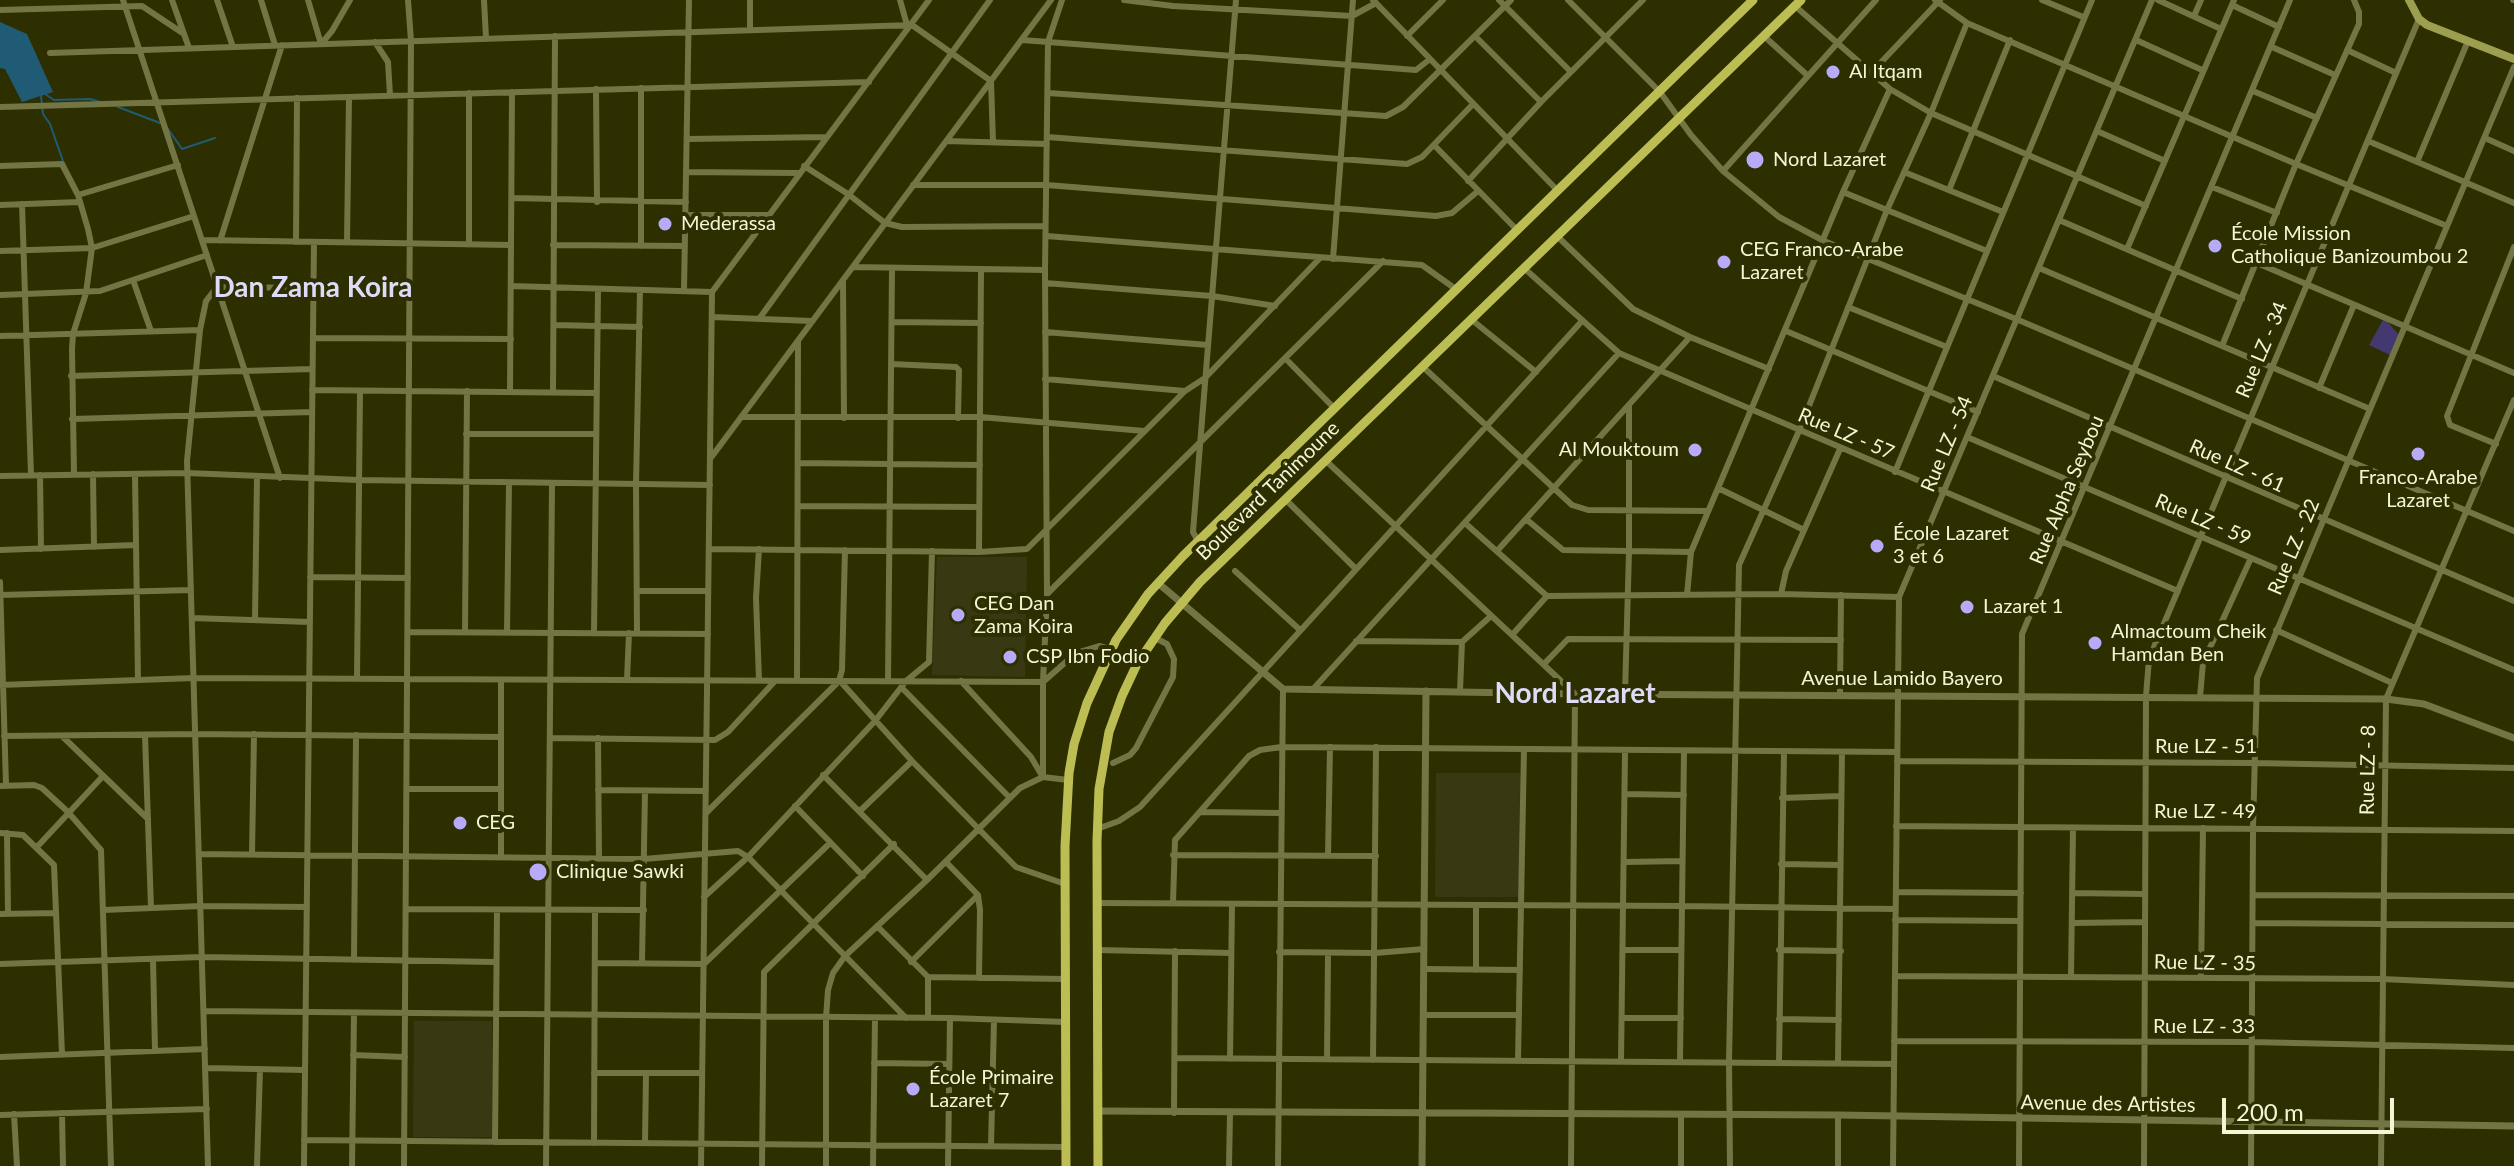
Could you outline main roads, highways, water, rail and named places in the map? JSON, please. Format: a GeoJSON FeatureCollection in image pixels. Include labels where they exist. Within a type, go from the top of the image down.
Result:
{"type":"FeatureCollection","features":[{"type":"Feature","properties":{"kind":"main road","name":"Boulevard Tanimoune"},"geometry":{"type":"LineString","coordinates":[[1066,1166],[1064,779],[1087,703],[1111,650],[1132,614],[1198,541],[1458,291],[1753,0]]}},
{"type":"Feature","properties":{"kind":"main road"},"geometry":{"type":"LineString","coordinates":[[2409,0],[2419,19],[2514,59]]}},
{"type":"Feature","properties":{"kind":"main road","name":"Boulevard Tanimoune"},"geometry":{"type":"LineString","coordinates":[[1098,1166],[1097,829],[1106,744],[1122,696],[1137,664],[1181,603],[1285,499],[1798,3]]}},
{"type":"Feature","properties":{"kind":"water"},"geometry":{"type":"Polygon","coordinates":[[[0,22],[27,34],[53,92],[22,102],[5,69],[0,68],[0,22]]]}},
{"type":"Feature","properties":{"kind":"waterway"},"geometry":{"type":"LineString","coordinates":[[45,94],[54,100],[90,99],[100,102]]}},
{"type":"Feature","properties":{"kind":"waterway"},"geometry":{"type":"LineString","coordinates":[[41,96],[43,114],[50,124],[64,164]]}},
{"type":"Feature","properties":{"kind":"waterway"},"geometry":{"type":"LineString","coordinates":[[118,107],[160,123]]}},
{"type":"Feature","properties":{"kind":"waterway"},"geometry":{"type":"LineString","coordinates":[[168,129],[182,149],[215,138]]}},
{"type":"Feature","properties":{"kind":"place","name":"Al Itqam"},"geometry":{"type":"Point","coordinates":[1833,72]}},
{"type":"Feature","properties":{"kind":"place","name":"Nord Lazaret"},"geometry":{"type":"Point","coordinates":[1755,160]}},
{"type":"Feature","properties":{"kind":"place","name":"Mederassa"},"geometry":{"type":"Point","coordinates":[665,224]}},
{"type":"Feature","properties":{"kind":"place","name":"École Mission Catholique Banizoumbou 2"},"geometry":{"type":"Point","coordinates":[2215,246]}},
{"type":"Feature","properties":{"kind":"place","name":"CEG Franco-Arabe Lazaret"},"geometry":{"type":"Point","coordinates":[1724,262]}},
{"type":"Feature","properties":{"kind":"place","name":"Al Mouktoum"},"geometry":{"type":"Point","coordinates":[1695,450]}},
{"type":"Feature","properties":{"kind":"place","name":"Franco-Arabe Lazaret"},"geometry":{"type":"Point","coordinates":[2418,454]}},
{"type":"Feature","properties":{"kind":"place","name":"École Lazaret 3 et 6"},"geometry":{"type":"Point","coordinates":[1877,546]}},
{"type":"Feature","properties":{"kind":"place","name":"Lazaret 1"},"geometry":{"type":"Point","coordinates":[1967,607]}},
{"type":"Feature","properties":{"kind":"place","name":"CEG Dan Zama Koira"},"geometry":{"type":"Point","coordinates":[958,615]}},
{"type":"Feature","properties":{"kind":"place","name":"Almactoum Cheik Hamdan Ben"},"geometry":{"type":"Point","coordinates":[2095,643]}},
{"type":"Feature","properties":{"kind":"place","name":"CSP Ibn Fodio"},"geometry":{"type":"Point","coordinates":[1010,657]}},
{"type":"Feature","properties":{"kind":"place","name":"CEG"},"geometry":{"type":"Point","coordinates":[460,823]}},
{"type":"Feature","properties":{"kind":"place","name":"Clinique Sawki"},"geometry":{"type":"Point","coordinates":[538,872]}},
{"type":"Feature","properties":{"kind":"place","name":"École Primaire Lazaret 7"},"geometry":{"type":"Point","coordinates":[913,1089]}},
{"type":"Feature","properties":{"kind":"district","name":"Dan Zama Koira"},"geometry":{"type":"Point","coordinates":[313,288]}},
{"type":"Feature","properties":{"kind":"district","name":"Nord Lazaret"},"geometry":{"type":"Point","coordinates":[1575,694]}}]}
